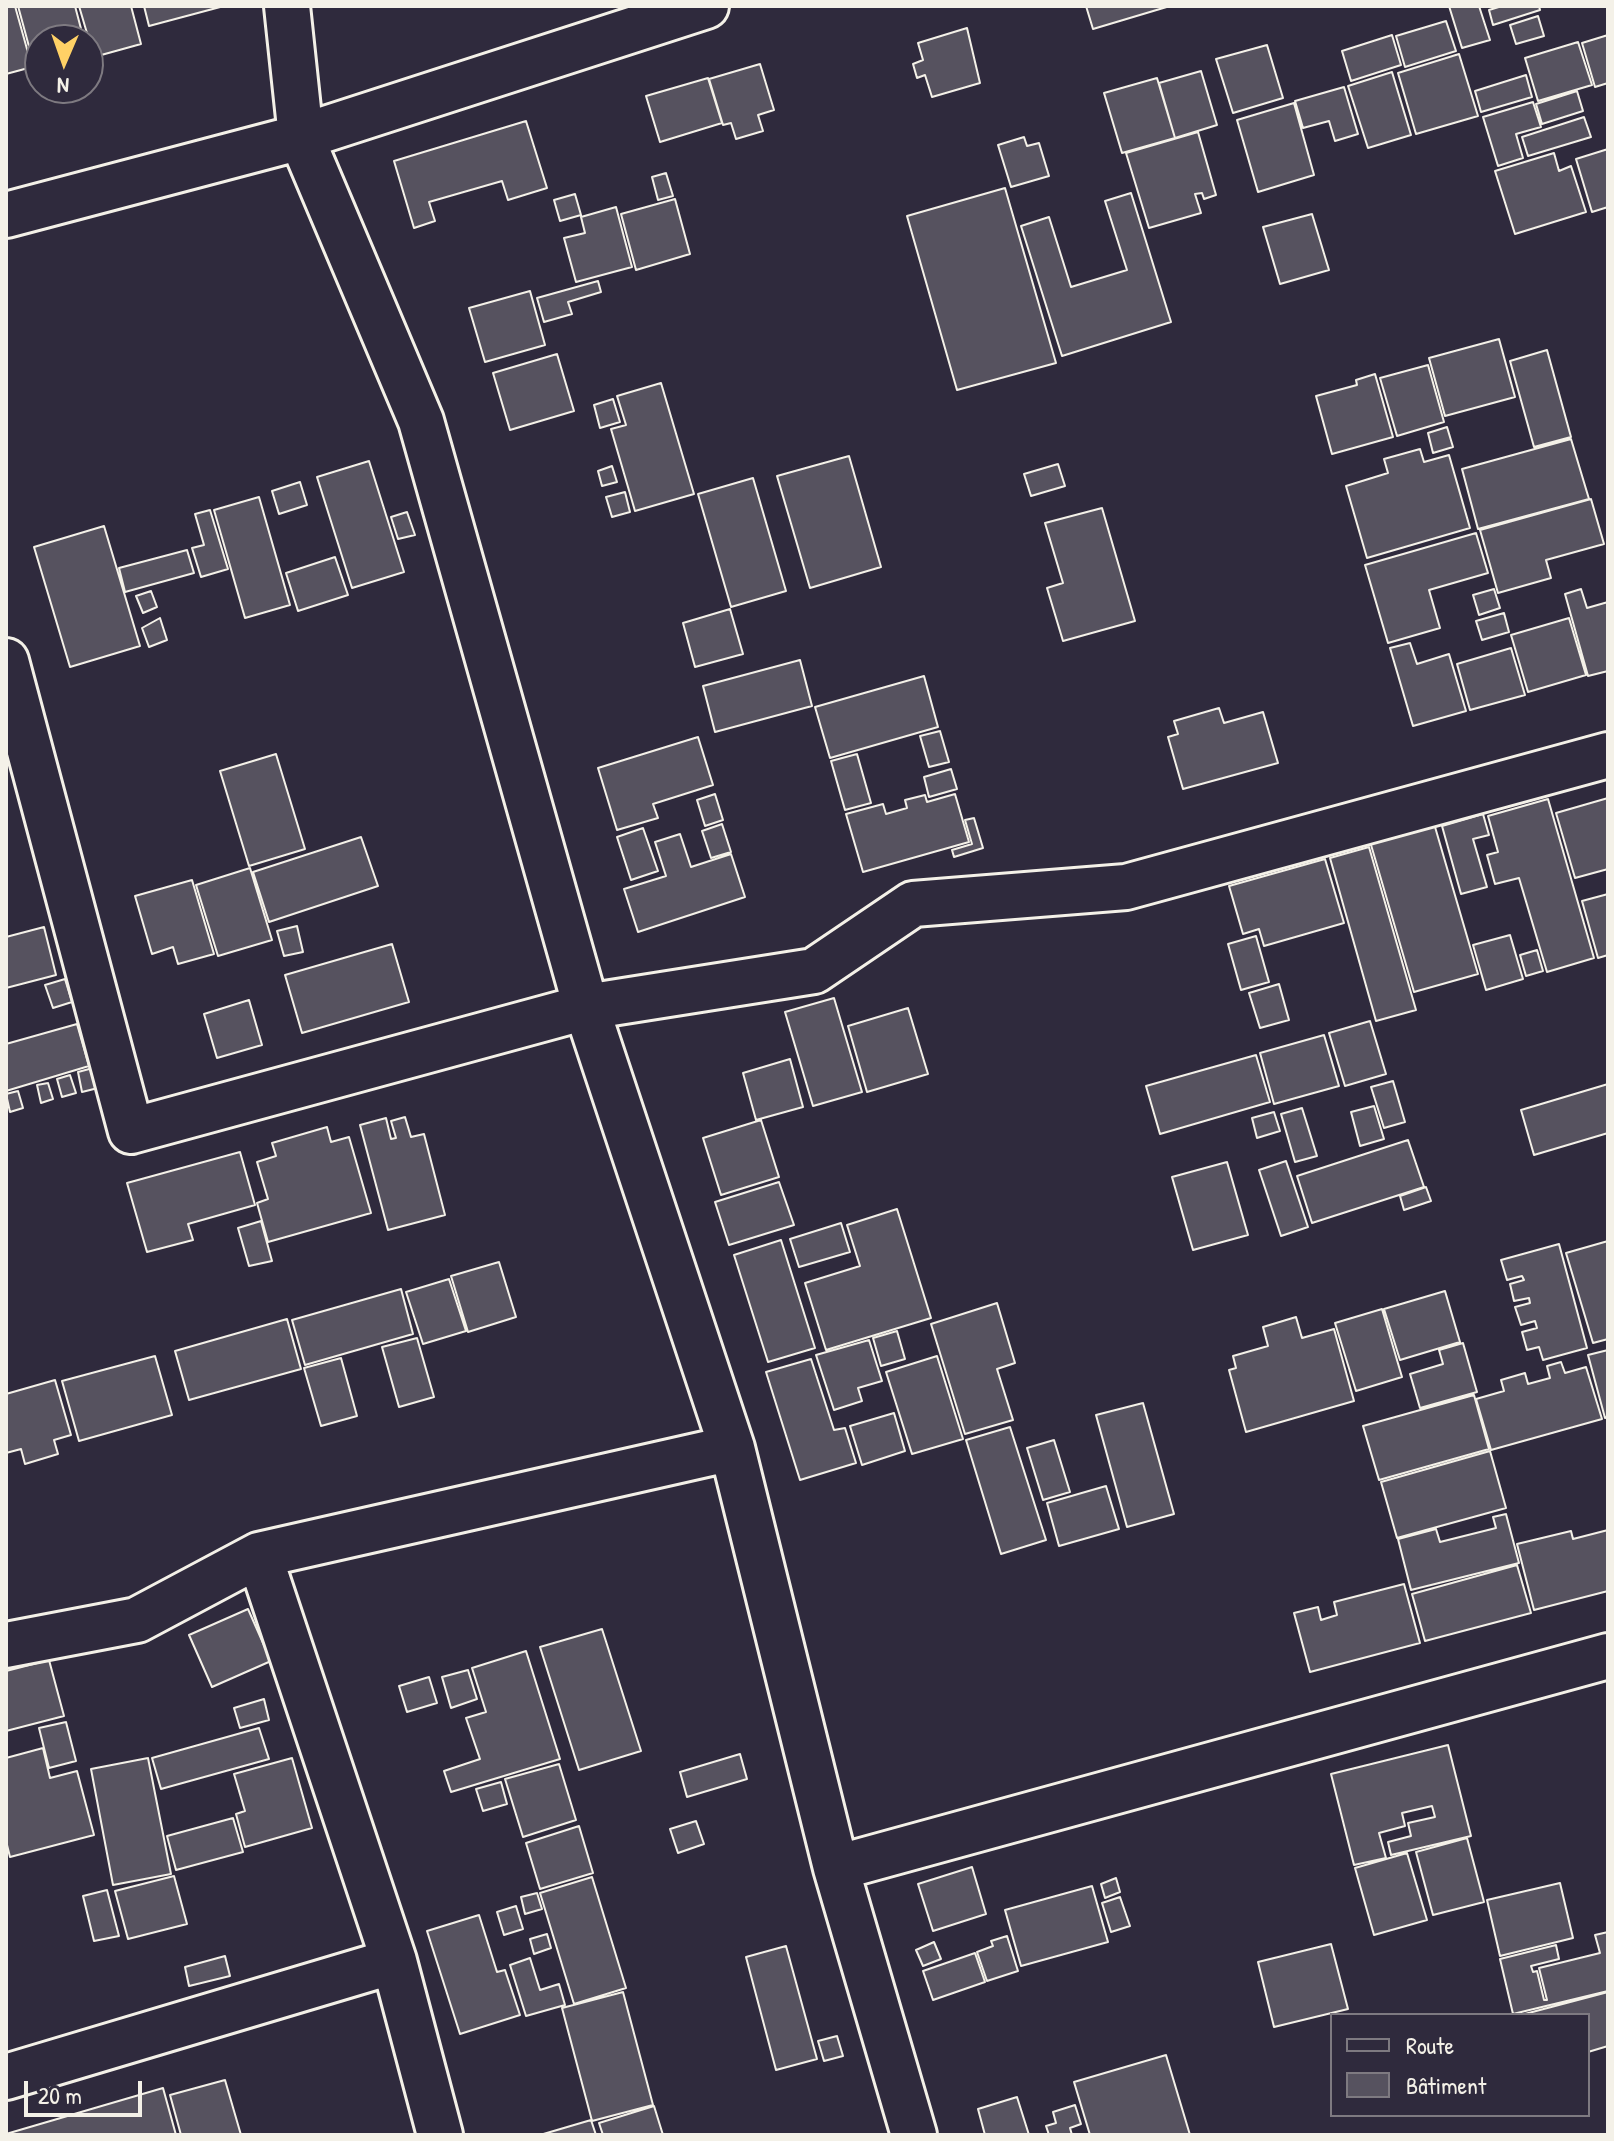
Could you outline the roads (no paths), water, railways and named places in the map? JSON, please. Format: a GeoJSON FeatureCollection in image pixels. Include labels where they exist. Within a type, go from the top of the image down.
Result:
{"type":"FeatureCollection","features":[{"type":"Feature","properties":{"kind":"street"},"geometry":{"type":"LineString","coordinates":[[287,6],[301,137],[421,421],[586,1007],[732,1448],[836,1868],[914,2135]]}},
{"type":"Feature","properties":{"kind":"street"},"geometry":{"type":"LineString","coordinates":[[6,215],[301,137],[706,6]]}},
{"type":"Feature","properties":{"kind":"street"},"geometry":{"type":"LineString","coordinates":[[6,661],[131,1131],[586,1007],[814,971],[913,904],[1126,887],[1608,755]]}},
{"type":"Feature","properties":{"kind":"street"},"geometry":{"type":"LineString","coordinates":[[6,1645],[137,1620],[259,1555],[732,1448]]}},
{"type":"Feature","properties":{"kind":"street"},"geometry":{"type":"LineString","coordinates":[[259,1555],[394,1961],[440,2135]]}},
{"type":"Feature","properties":{"kind":"street"},"geometry":{"type":"LineString","coordinates":[[836,1868],[1608,1656]]}},
{"type":"Feature","properties":{"kind":"street"},"geometry":{"type":"LineString","coordinates":[[6,2077],[394,1961]]}}]}
